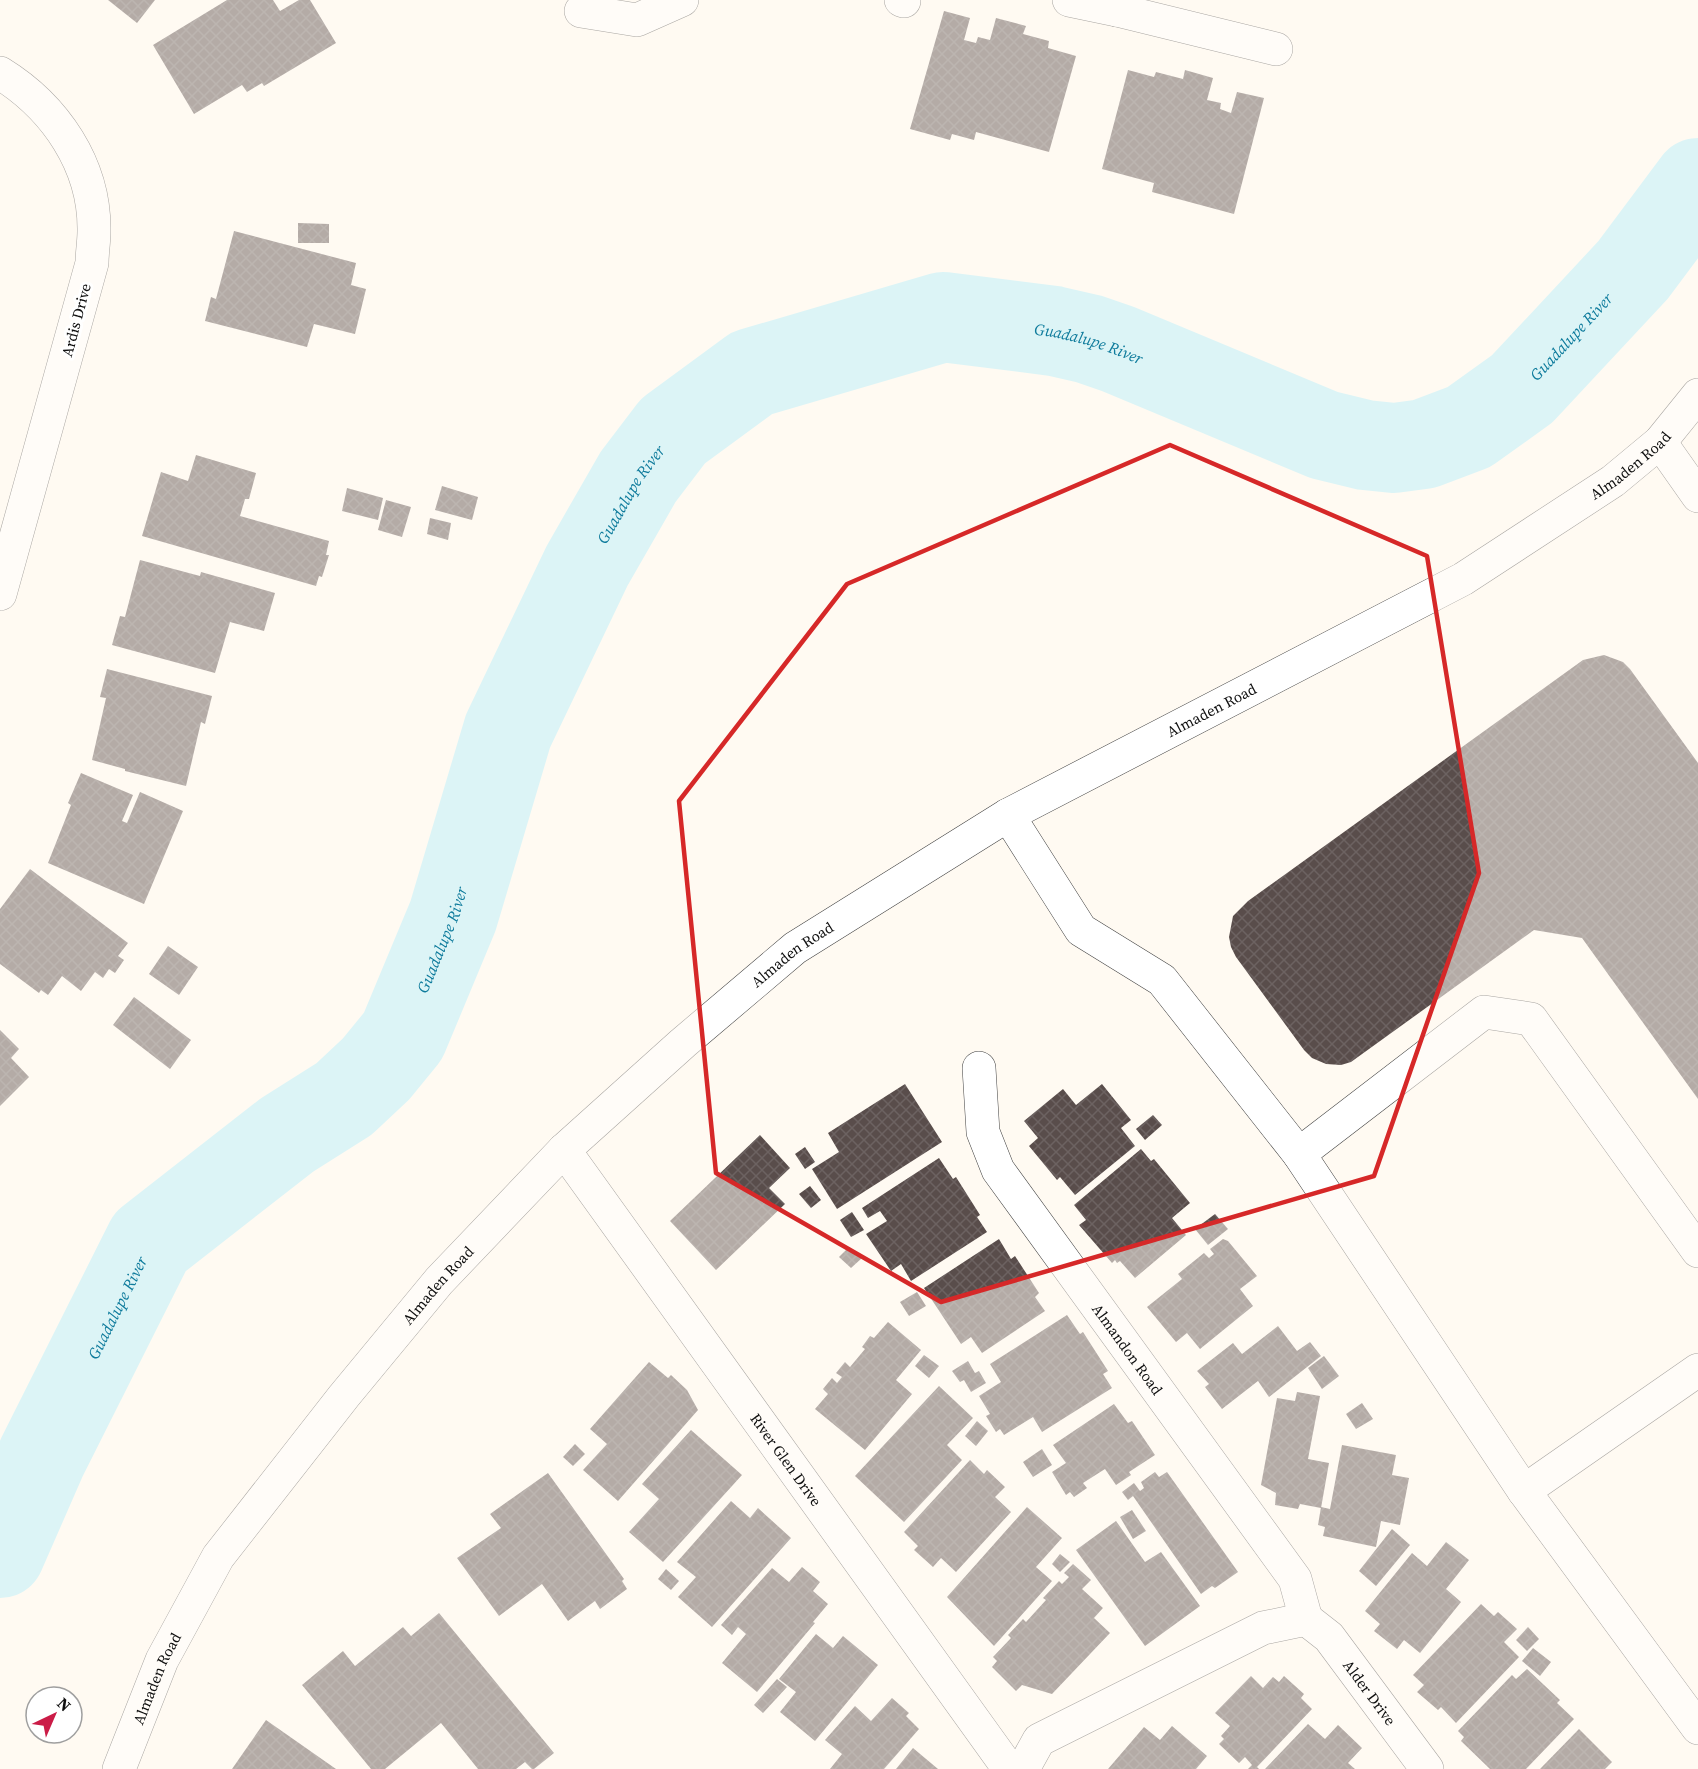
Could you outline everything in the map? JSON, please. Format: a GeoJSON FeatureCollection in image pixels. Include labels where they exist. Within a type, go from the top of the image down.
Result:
{"type":"FeatureCollection","features":[{"type":"Feature","properties":{"kind":"street"},"geometry":{"type":"LineString","coordinates":[[581,11],[637,20],[682,0]]}},
{"type":"Feature","properties":{"kind":"street"},"geometry":{"type":"LineString","coordinates":[[1069,0],[1118,5],[1276,49]]}},
{"type":"Feature","properties":{"kind":"street","name":"Ardis Drive"},"geometry":{"type":"LineString","coordinates":[[0,73],[22,87],[46,109],[66,135],[82,165],[91,197],[94,230],[92,263],[0,594]]}},
{"type":"Feature","properties":{"kind":"street","name":"Almaden Road"},"geometry":{"type":"LineString","coordinates":[[119,1769],[162,1660],[218,1557],[344,1396],[439,1281],[564,1150],[683,1043],[795,948],[1008,815],[1463,579],[1613,481],[1660,442],[1698,395]]}},
{"type":"Feature","properties":{"kind":"street"},"geometry":{"type":"LineString","coordinates":[[1660,442],[1698,496]]}},
{"type":"Feature","properties":{"kind":"street"},"geometry":{"type":"LineString","coordinates":[[1008,815],[1081,930],[1162,980],[1299,1154],[1524,1491],[1696,1721]]}},
{"type":"Feature","properties":{"kind":"street"},"geometry":{"type":"LineString","coordinates":[[1299,1154],[1484,1012],[1531,1019],[1698,1251]]}},
{"type":"Feature","properties":{"kind":"street","name":"Almandon Road"},"geometry":{"type":"LineString","coordinates":[[978,1068],[983,1132],[998,1170],[1294,1579],[1306,1619]]}},
{"type":"Feature","properties":{"kind":"street","name":"River Glen Drive"},"geometry":{"type":"LineString","coordinates":[[564,1150],[1009,1769]]}},
{"type":"Feature","properties":{"kind":"street"},"geometry":{"type":"LineString","coordinates":[[1524,1491],[1698,1370]]}},
{"type":"Feature","properties":{"kind":"street"},"geometry":{"type":"LineString","coordinates":[[1023,1769],[1039,1740],[1263,1628],[1306,1619]]}},
{"type":"Feature","properties":{"kind":"street","name":"Alder Drive"},"geometry":{"type":"LineString","coordinates":[[1306,1619],[1329,1636],[1427,1769]]}},
{"type":"Feature","properties":{"kind":"highlighted area"},"geometry":{"type":"Polygon","coordinates":[[[1170,445],[1427,556],[1479,873],[1374,1176],[941,1302],[716,1173],[679,801],[847,584],[1170,445]]]}},
{"type":"Feature","properties":{"kind":"building"},"geometry":{"type":"Polygon","coordinates":[[[108,0],[155,0],[137,23],[108,0]]]}},
{"type":"Feature","properties":{"kind":"building"},"geometry":{"type":"Polygon","coordinates":[[[227,0],[273,0],[280,11],[299,0],[310,0],[336,43],[264,86],[262,83],[247,92],[242,85],[194,114],[153,45],[227,0]]]}},
{"type":"Feature","properties":{"kind":"building"},"geometry":{"type":"Polygon","coordinates":[[[944,11],[970,18],[964,40],[976,43],[978,37],[990,40],[996,18],[1026,26],[1023,34],[1049,41],[1048,48],[1076,56],[1049,152],[976,132],[974,140],[952,134],[950,140],[910,129],[944,11]]]}},
{"type":"Feature","properties":{"kind":"building"},"geometry":{"type":"Polygon","coordinates":[[[1128,70],[1154,77],[1156,72],[1183,79],[1185,70],[1213,78],[1207,100],[1221,103],[1220,109],[1231,113],[1237,92],[1264,98],[1234,214],[1152,192],[1154,183],[1102,169],[1128,70]]]}},
{"type":"Feature","properties":{"kind":"building"},"geometry":{"type":"Polygon","coordinates":[[[298,223],[329,224],[329,243],[298,243],[298,223]]]}},
{"type":"Feature","properties":{"kind":"building"},"geometry":{"type":"Polygon","coordinates":[[[234,231],[356,263],[351,285],[366,289],[355,334],[314,324],[307,347],[205,321],[211,297],[216,299],[234,231]]]}},
{"type":"Feature","properties":{"kind":"building"},"geometry":{"type":"Polygon","coordinates":[[[196,455],[256,473],[249,499],[245,499],[240,516],[329,541],[326,555],[329,555],[322,577],[319,576],[316,586],[142,536],[161,472],[188,481],[196,455]]]}},
{"type":"Feature","properties":{"kind":"building"},"geometry":{"type":"Polygon","coordinates":[[[442,486],[478,497],[472,520],[435,510],[442,486]]]}},
{"type":"Feature","properties":{"kind":"building"},"geometry":{"type":"Polygon","coordinates":[[[347,488],[383,498],[378,520],[342,511],[347,488]]]}},
{"type":"Feature","properties":{"kind":"building"},"geometry":{"type":"Polygon","coordinates":[[[386,500],[411,507],[402,537],[378,530],[386,500]]]}},
{"type":"Feature","properties":{"kind":"building"},"geometry":{"type":"Polygon","coordinates":[[[430,518],[451,523],[448,540],[427,534],[430,518]]]}},
{"type":"Feature","properties":{"kind":"building"},"geometry":{"type":"Polygon","coordinates":[[[140,560],[200,576],[201,572],[275,593],[264,631],[230,622],[215,673],[112,645],[120,616],[125,617],[140,560]]]}},
{"type":"Feature","properties":{"kind":"building"},"geometry":{"type":"Polygon","coordinates":[[[1604,655],[1623,662],[1630,669],[1698,763],[1698,1099],[1582,938],[1534,930],[1351,1062],[1341,1065],[1326,1064],[1312,1058],[1236,957],[1229,937],[1233,916],[1248,901],[1583,660],[1604,655]]]}},
{"type":"Feature","properties":{"kind":"building"},"geometry":{"type":"Polygon","coordinates":[[[107,669],[212,696],[205,724],[201,722],[186,786],[125,771],[125,769],[92,760],[106,698],[100,697],[107,669]]]}},
{"type":"Feature","properties":{"kind":"building"},"geometry":{"type":"Polygon","coordinates":[[[81,773],[133,795],[122,821],[127,823],[140,792],[183,811],[144,904],[48,863],[71,805],[68,803],[81,773]]]}},
{"type":"Feature","properties":{"kind":"building"},"geometry":{"type":"Polygon","coordinates":[[[30,869],[128,943],[118,956],[124,960],[115,973],[109,969],[103,978],[95,972],[81,991],[62,976],[48,995],[41,990],[39,993],[0,964],[0,909],[30,869]]]}},
{"type":"Feature","properties":{"kind":"building"},"geometry":{"type":"Polygon","coordinates":[[[168,946],[198,967],[179,995],[149,974],[168,946]]]}},
{"type":"Feature","properties":{"kind":"building"},"geometry":{"type":"Polygon","coordinates":[[[134,997],[191,1040],[170,1069],[113,1025],[134,997]]]}},
{"type":"Feature","properties":{"kind":"building"},"geometry":{"type":"Polygon","coordinates":[[[0,1030],[19,1049],[11,1058],[29,1077],[0,1106],[0,1030]]]}},
{"type":"Feature","properties":{"kind":"building"},"geometry":{"type":"Polygon","coordinates":[[[905,1084],[942,1142],[837,1209],[812,1169],[839,1152],[828,1133],[905,1084]]]}},
{"type":"Feature","properties":{"kind":"building"},"geometry":{"type":"Polygon","coordinates":[[[1102,1084],[1131,1120],[1121,1128],[1135,1146],[1075,1195],[1060,1177],[1057,1180],[1029,1146],[1038,1138],[1024,1121],[1063,1089],[1076,1105],[1102,1084]]]}},
{"type":"Feature","properties":{"kind":"building"},"geometry":{"type":"Polygon","coordinates":[[[1153,1115],[1162,1125],[1145,1140],[1136,1129],[1153,1115]]]}},
{"type":"Feature","properties":{"kind":"building"},"geometry":{"type":"Polygon","coordinates":[[[760,1135],[790,1168],[769,1188],[785,1204],[716,1270],[670,1221],[760,1135]]]}},
{"type":"Feature","properties":{"kind":"building"},"geometry":{"type":"Polygon","coordinates":[[[805,1147],[815,1162],[805,1169],[795,1154],[805,1147]]]}},
{"type":"Feature","properties":{"kind":"building"},"geometry":{"type":"Polygon","coordinates":[[[1141,1149],[1151,1161],[1154,1159],[1190,1203],[1172,1218],[1186,1235],[1135,1278],[1120,1261],[1117,1263],[1115,1260],[1112,1263],[1079,1225],[1086,1220],[1074,1205],[1141,1149]]]}},
{"type":"Feature","properties":{"kind":"building"},"geometry":{"type":"Polygon","coordinates":[[[939,1158],[953,1179],[956,1177],[980,1215],[977,1217],[987,1232],[911,1281],[901,1264],[891,1271],[866,1234],[887,1221],[880,1211],[868,1218],[862,1208],[939,1158]]]}},
{"type":"Feature","properties":{"kind":"building"},"geometry":{"type":"Polygon","coordinates":[[[810,1186],[821,1200],[811,1208],[799,1194],[810,1186]]]}},
{"type":"Feature","properties":{"kind":"building"},"geometry":{"type":"Polygon","coordinates":[[[852,1212],[864,1230],[851,1237],[840,1220],[852,1212]]]}},
{"type":"Feature","properties":{"kind":"building"},"geometry":{"type":"Polygon","coordinates":[[[1215,1214],[1228,1229],[1208,1245],[1195,1229],[1215,1214]]]}},
{"type":"Feature","properties":{"kind":"building"},"geometry":{"type":"Polygon","coordinates":[[[999,1239],[1011,1259],[1015,1256],[1039,1293],[1035,1297],[1045,1311],[982,1353],[971,1337],[961,1344],[924,1288],[999,1239]]]}},
{"type":"Feature","properties":{"kind":"building"},"geometry":{"type":"Polygon","coordinates":[[[1223,1239],[1228,1241],[1257,1276],[1240,1289],[1253,1306],[1200,1349],[1187,1333],[1176,1342],[1147,1307],[1182,1279],[1178,1274],[1204,1253],[1209,1258],[1214,1254],[1210,1249],[1223,1239]]]}},
{"type":"Feature","properties":{"kind":"building"},"geometry":{"type":"Polygon","coordinates":[[[849,1247],[862,1258],[851,1268],[839,1257],[849,1247]]]}},
{"type":"Feature","properties":{"kind":"building"},"geometry":{"type":"Polygon","coordinates":[[[917,1292],[926,1306],[909,1316],[900,1302],[917,1292]]]}},
{"type":"Feature","properties":{"kind":"building"},"geometry":{"type":"Polygon","coordinates":[[[1067,1315],[1080,1334],[1083,1332],[1108,1371],[1103,1374],[1112,1388],[1042,1432],[1033,1417],[1004,1435],[1000,1429],[996,1432],[986,1416],[990,1414],[979,1396],[1001,1382],[990,1364],[1067,1315]]]}},
{"type":"Feature","properties":{"kind":"building"},"geometry":{"type":"Polygon","coordinates":[[[888,1322],[921,1350],[896,1380],[912,1394],[865,1450],[815,1409],[828,1394],[823,1389],[832,1378],[837,1383],[842,1377],[836,1373],[845,1362],[850,1367],[865,1349],[862,1347],[870,1336],[874,1338],[888,1322]]]}},
{"type":"Feature","properties":{"kind":"building"},"geometry":{"type":"Polygon","coordinates":[[[1278,1326],[1297,1351],[1310,1342],[1321,1356],[1269,1397],[1258,1381],[1222,1409],[1205,1387],[1209,1384],[1197,1371],[1233,1343],[1242,1354],[1278,1326]]]}},
{"type":"Feature","properties":{"kind":"building"},"geometry":{"type":"Polygon","coordinates":[[[924,1355],[939,1366],[929,1378],[915,1366],[924,1355]]]}},
{"type":"Feature","properties":{"kind":"building"},"geometry":{"type":"Polygon","coordinates":[[[1324,1356],[1339,1376],[1322,1389],[1308,1368],[1324,1356]]]}},
{"type":"Feature","properties":{"kind":"building"},"geometry":{"type":"Polygon","coordinates":[[[968,1361],[975,1373],[979,1371],[986,1383],[971,1392],[964,1380],[960,1382],[952,1371],[968,1361]]]}},
{"type":"Feature","properties":{"kind":"building"},"geometry":{"type":"Polygon","coordinates":[[[649,1362],[668,1378],[671,1375],[687,1390],[698,1410],[618,1501],[583,1470],[607,1444],[590,1429],[649,1362]]]}},
{"type":"Feature","properties":{"kind":"building"},"geometry":{"type":"Polygon","coordinates":[[[939,1386],[973,1418],[947,1445],[962,1460],[904,1522],[855,1476],[939,1386]]]}},
{"type":"Feature","properties":{"kind":"building"},"geometry":{"type":"Polygon","coordinates":[[[1297,1392],[1320,1396],[1308,1459],[1329,1463],[1321,1508],[1300,1504],[1298,1509],[1275,1505],[1276,1493],[1261,1485],[1277,1398],[1295,1401],[1297,1392]]]}},
{"type":"Feature","properties":{"kind":"building"},"geometry":{"type":"Polygon","coordinates":[[[1362,1403],[1373,1419],[1356,1429],[1346,1414],[1362,1403]]]}},
{"type":"Feature","properties":{"kind":"building"},"geometry":{"type":"Polygon","coordinates":[[[1114,1404],[1128,1423],[1132,1421],[1155,1455],[1129,1472],[1131,1475],[1116,1485],[1105,1469],[1083,1483],[1087,1488],[1074,1497],[1070,1492],[1066,1495],[1052,1472],[1066,1463],[1053,1445],[1114,1404]]]}},
{"type":"Feature","properties":{"kind":"building"},"geometry":{"type":"Polygon","coordinates":[[[977,1421],[988,1431],[976,1446],[965,1436],[977,1421]]]}},
{"type":"Feature","properties":{"kind":"building"},"geometry":{"type":"Polygon","coordinates":[[[691,1430],[742,1475],[663,1562],[629,1532],[659,1499],[642,1484],[691,1430]]]}},
{"type":"Feature","properties":{"kind":"building"},"geometry":{"type":"Polygon","coordinates":[[[575,1444],[585,1454],[573,1466],[563,1457],[575,1444]]]}},
{"type":"Feature","properties":{"kind":"building"},"geometry":{"type":"Polygon","coordinates":[[[1342,1445],[1396,1455],[1392,1475],[1409,1478],[1400,1525],[1381,1521],[1376,1547],[1323,1536],[1325,1527],[1318,1525],[1321,1507],[1330,1509],[1342,1445]]]}},
{"type":"Feature","properties":{"kind":"building"},"geometry":{"type":"Polygon","coordinates":[[[1042,1449],[1052,1465],[1033,1477],[1023,1462],[1042,1449]]]}},
{"type":"Feature","properties":{"kind":"building"},"geometry":{"type":"Polygon","coordinates":[[[970,1460],[984,1474],[987,1470],[1005,1487],[995,1497],[1011,1512],[956,1572],[941,1558],[933,1567],[914,1550],[918,1546],[904,1532],[970,1460]]]}},
{"type":"Feature","properties":{"kind":"building"},"geometry":{"type":"Polygon","coordinates":[[[1155,1472],[1159,1477],[1167,1472],[1238,1572],[1215,1588],[1212,1586],[1201,1594],[1133,1496],[1128,1500],[1122,1492],[1134,1483],[1140,1491],[1144,1488],[1141,1482],[1155,1472]]]}},
{"type":"Feature","properties":{"kind":"building"},"geometry":{"type":"Polygon","coordinates":[[[548,1473],[624,1579],[622,1581],[627,1589],[600,1609],[595,1601],[568,1621],[542,1584],[499,1616],[457,1558],[501,1528],[490,1514],[548,1473]]]}},
{"type":"Feature","properties":{"kind":"building"},"geometry":{"type":"Polygon","coordinates":[[[731,1501],[750,1518],[758,1508],[791,1538],[712,1627],[678,1597],[696,1577],[677,1562],[731,1501]]]}},
{"type":"Feature","properties":{"kind":"building"},"geometry":{"type":"Polygon","coordinates":[[[1027,1507],[1062,1538],[1036,1567],[1052,1581],[994,1646],[947,1597],[1027,1507]]]}},
{"type":"Feature","properties":{"kind":"building"},"geometry":{"type":"Polygon","coordinates":[[[1132,1510],[1146,1531],[1133,1539],[1120,1517],[1132,1510]]]}},
{"type":"Feature","properties":{"kind":"building"},"geometry":{"type":"Polygon","coordinates":[[[1116,1521],[1145,1562],[1161,1552],[1200,1606],[1145,1646],[1076,1550],[1116,1521]]]}},
{"type":"Feature","properties":{"kind":"building"},"geometry":{"type":"Polygon","coordinates":[[[1392,1529],[1410,1545],[1376,1586],[1359,1571],[1392,1529]]]}},
{"type":"Feature","properties":{"kind":"building"},"geometry":{"type":"Polygon","coordinates":[[[1446,1542],[1469,1560],[1446,1589],[1461,1602],[1420,1653],[1404,1640],[1397,1649],[1374,1631],[1380,1624],[1365,1611],[1412,1553],[1427,1566],[1446,1542]]]}},
{"type":"Feature","properties":{"kind":"building"},"geometry":{"type":"Polygon","coordinates":[[[1060,1554],[1070,1562],[1060,1572],[1052,1564],[1060,1554]]]}},
{"type":"Feature","properties":{"kind":"building"},"geometry":{"type":"Polygon","coordinates":[[[1073,1564],[1091,1580],[1082,1589],[1103,1608],[1094,1618],[1110,1633],[1052,1694],[1022,1685],[1016,1691],[992,1667],[997,1661],[993,1657],[1011,1638],[1008,1635],[1023,1619],[1026,1622],[1046,1600],[1043,1598],[1059,1581],[1062,1584],[1069,1577],[1064,1573],[1073,1564]]]}},
{"type":"Feature","properties":{"kind":"building"},"geometry":{"type":"Polygon","coordinates":[[[802,1567],[820,1582],[813,1591],[828,1604],[813,1622],[815,1623],[757,1692],[722,1663],[746,1634],[738,1627],[732,1635],[721,1625],[772,1568],[789,1582],[802,1567]]]}},
{"type":"Feature","properties":{"kind":"building"},"geometry":{"type":"Polygon","coordinates":[[[666,1569],[679,1581],[671,1590],[658,1579],[666,1569]]]}},
{"type":"Feature","properties":{"kind":"building"},"geometry":{"type":"Polygon","coordinates":[[[1481,1604],[1494,1616],[1498,1612],[1517,1629],[1504,1642],[1519,1657],[1456,1723],[1441,1707],[1438,1710],[1417,1692],[1424,1685],[1413,1675],[1481,1604]]]}},
{"type":"Feature","properties":{"kind":"building"},"geometry":{"type":"Polygon","coordinates":[[[439,1613],[554,1753],[534,1769],[525,1762],[516,1769],[478,1769],[441,1723],[385,1769],[371,1769],[302,1685],[343,1651],[355,1666],[403,1627],[411,1636],[439,1613]]]}},
{"type":"Feature","properties":{"kind":"building"},"geometry":{"type":"Polygon","coordinates":[[[1528,1627],[1539,1639],[1527,1651],[1516,1640],[1528,1627]]]}},
{"type":"Feature","properties":{"kind":"building"},"geometry":{"type":"Polygon","coordinates":[[[816,1634],[833,1648],[843,1636],[878,1665],[815,1741],[780,1712],[796,1692],[779,1679],[816,1634]]]}},
{"type":"Feature","properties":{"kind":"building"},"geometry":{"type":"Polygon","coordinates":[[[1533,1648],[1551,1662],[1540,1676],[1522,1661],[1533,1648]]]}},
{"type":"Feature","properties":{"kind":"building"},"geometry":{"type":"Polygon","coordinates":[[[1527,1669],[1560,1700],[1557,1703],[1574,1719],[1526,1769],[1490,1769],[1461,1741],[1464,1737],[1458,1731],[1512,1675],[1516,1679],[1527,1669]]]}},
{"type":"Feature","properties":{"kind":"building"},"geometry":{"type":"Polygon","coordinates":[[[1251,1676],[1263,1688],[1273,1677],[1279,1682],[1284,1676],[1304,1694],[1301,1698],[1312,1709],[1257,1767],[1259,1769],[1248,1769],[1252,1765],[1245,1757],[1239,1763],[1219,1744],[1224,1739],[1221,1736],[1230,1726],[1215,1713],[1251,1676]]]}},
{"type":"Feature","properties":{"kind":"building"},"geometry":{"type":"Polygon","coordinates":[[[777,1679],[787,1687],[763,1713],[754,1705],[777,1679]]]}},
{"type":"Feature","properties":{"kind":"building"},"geometry":{"type":"Polygon","coordinates":[[[892,1698],[909,1713],[906,1716],[919,1729],[884,1769],[830,1769],[842,1754],[825,1740],[855,1706],[871,1721],[892,1698]]]}},
{"type":"Feature","properties":{"kind":"building"},"geometry":{"type":"Polygon","coordinates":[[[266,1720],[336,1769],[232,1769],[266,1720]]]}},
{"type":"Feature","properties":{"kind":"building"},"geometry":{"type":"Polygon","coordinates":[[[1308,1724],[1325,1739],[1338,1725],[1362,1748],[1348,1763],[1355,1769],[1265,1769],[1308,1724]]]}},
{"type":"Feature","properties":{"kind":"building"},"geometry":{"type":"Polygon","coordinates":[[[1172,1726],[1207,1756],[1196,1769],[1108,1769],[1144,1727],[1160,1740],[1172,1726]]]}},
{"type":"Feature","properties":{"kind":"building"},"geometry":{"type":"Polygon","coordinates":[[[1579,1729],[1612,1762],[1605,1769],[1540,1769],[1579,1729]]]}},
{"type":"Feature","properties":{"kind":"building"},"geometry":{"type":"Polygon","coordinates":[[[913,1748],[938,1769],[896,1769],[913,1748]]]}},
{"type":"Feature","properties":{"kind":"waterway","name":"Guadalupe River"},"geometry":{"type":"LineString","coordinates":[[0,1553],[42,1457],[150,1242],[287,1135],[344,1099],[376,1069],[403,1036],[453,916],[508,731],[587,566],[638,477],[673,431],[752,373],[943,317],[1054,331],[1089,339],[1324,435],[1365,445],[1394,448],[1424,444],[1469,427],[1522,389],[1633,270],[1698,183]]}}]}
